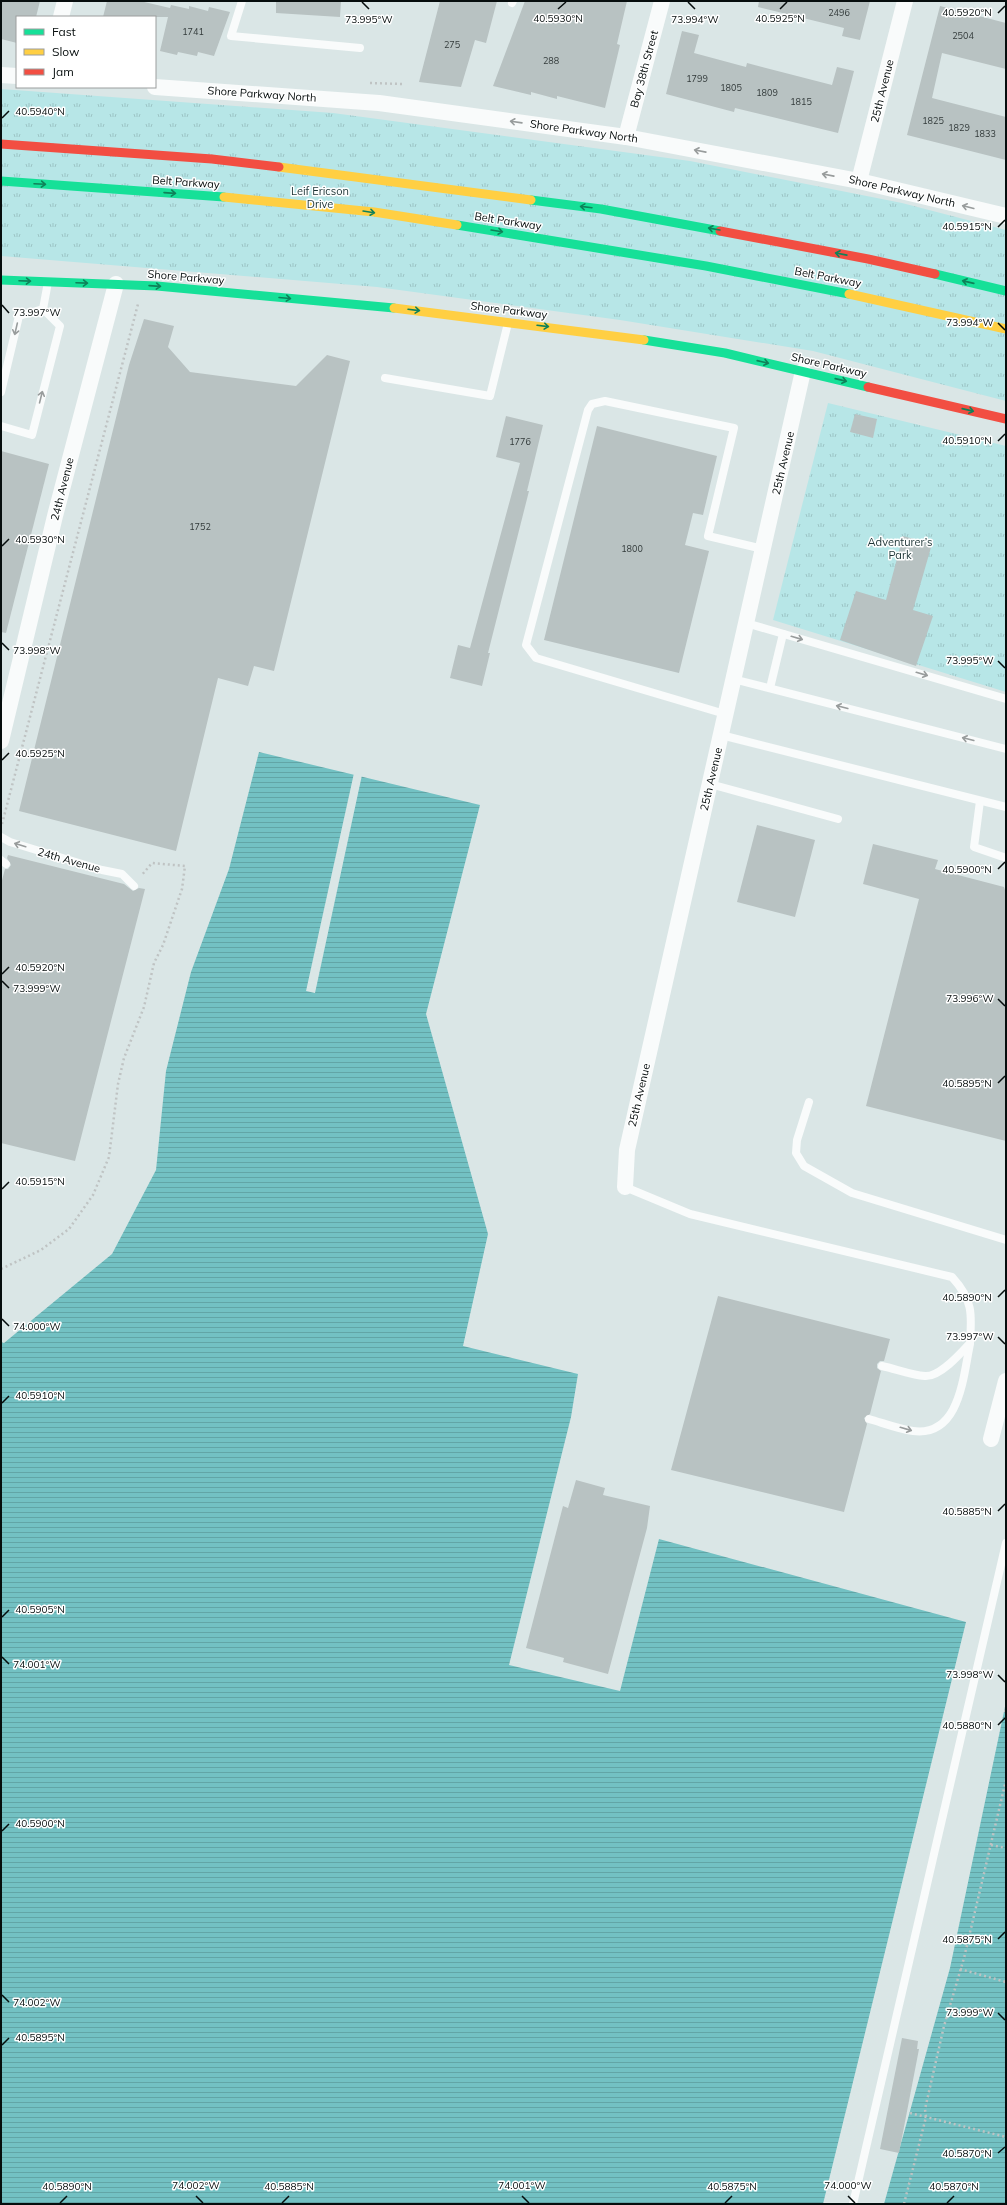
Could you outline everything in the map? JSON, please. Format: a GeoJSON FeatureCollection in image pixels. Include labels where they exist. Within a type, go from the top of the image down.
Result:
{"type":"FeatureCollection","features":[{"type":"Feature","properties":{"kind":"main road"},"geometry":{"type":"LineString","coordinates":[[1,144],[88,149],[212,160],[338,174],[601,209],[868,259],[1006,291]]}},
{"type":"Feature","properties":{"kind":"main road","name":"Belt Parkway"},"geometry":{"type":"LineString","coordinates":[[1,182],[221,197],[363,211],[614,249],[742,272],[879,299],[1006,329]]}},
{"type":"Feature","properties":{"kind":"main road","name":"Shore Parkway"},"geometry":{"type":"LineString","coordinates":[[1,280],[116,284],[371,305],[589,332],[725,353],[1006,419]]}},
{"type":"Feature","properties":{"kind":"street"},"geometry":{"type":"LineString","coordinates":[[61,16],[65,1]]}},
{"type":"Feature","properties":{"kind":"street","name":"Bay 38th Street"},"geometry":{"type":"LineString","coordinates":[[626,137],[662,1]]}},
{"type":"Feature","properties":{"kind":"street","name":"25th Avenue"},"geometry":{"type":"LineString","coordinates":[[860,181],[905,1]]}},
{"type":"Feature","properties":{"kind":"street"},"geometry":{"type":"LineString","coordinates":[[1,75],[16,76]]}},
{"type":"Feature","properties":{"kind":"street","name":"Shore Parkway North"},"geometry":{"type":"LineString","coordinates":[[156,87],[379,103],[626,137],[860,181],[1006,216]]}},
{"type":"Feature","properties":{"kind":"street","name":"24th Avenue"},"geometry":{"type":"LineString","coordinates":[[1,741],[55,516],[116,284]]}},
{"type":"Feature","properties":{"kind":"street","name":"25th Avenue"},"geometry":{"type":"LineString","coordinates":[[625,1188],[627,1150],[803,371]]}},
{"type":"Feature","properties":{"kind":"street"},"geometry":{"type":"LineString","coordinates":[[991,1439],[1006,1381]]}},
{"type":"Feature","properties":{"kind":"lane"},"geometry":{"type":"LineString","coordinates":[[242,1],[231,36],[360,48]]}},
{"type":"Feature","properties":{"kind":"lane"},"geometry":{"type":"LineString","coordinates":[[43,309],[48,282]]}},
{"type":"Feature","properties":{"kind":"lane"},"geometry":{"type":"LineString","coordinates":[[1,392],[19,316],[43,309]]}},
{"type":"Feature","properties":{"kind":"lane"},"geometry":{"type":"LineString","coordinates":[[1,426],[32,435],[60,326],[43,309]]}},
{"type":"Feature","properties":{"kind":"lane"},"geometry":{"type":"LineString","coordinates":[[385,378],[490,396],[508,322]]}},
{"type":"Feature","properties":{"kind":"lane"},"geometry":{"type":"LineString","coordinates":[[725,714],[536,658],[526,645],[588,410],[592,404],[605,401],[734,428],[708,536],[763,549]]}},
{"type":"Feature","properties":{"kind":"lane"},"geometry":{"type":"LineString","coordinates":[[746,623],[1006,699]]}},
{"type":"Feature","properties":{"kind":"lane"},"geometry":{"type":"LineString","coordinates":[[770,688],[783,634]]}},
{"type":"Feature","properties":{"kind":"lane"},"geometry":{"type":"LineString","coordinates":[[733,679],[1006,749]]}},
{"type":"Feature","properties":{"kind":"lane"},"geometry":{"type":"LineString","coordinates":[[721,735],[1006,807]]}},
{"type":"Feature","properties":{"kind":"lane"},"geometry":{"type":"LineString","coordinates":[[710,784],[838,819]]}},
{"type":"Feature","properties":{"kind":"lane"},"geometry":{"type":"LineString","coordinates":[[980,801],[974,847],[1006,858]]}},
{"type":"Feature","properties":{"kind":"lane","name":"24th Avenue"},"geometry":{"type":"LineString","coordinates":[[1,836],[10,842],[102,870],[122,874],[134,886]]}},
{"type":"Feature","properties":{"kind":"lane"},"geometry":{"type":"LineString","coordinates":[[809,1102],[797,1140],[796,1153],[804,1166],[852,1193],[1006,1240]]}},
{"type":"Feature","properties":{"kind":"lane"},"geometry":{"type":"LineString","coordinates":[[625,1188],[690,1214],[952,1277],[964,1289],[970,1305],[970,1343],[959,1396],[954,1408],[942,1425],[931,1431],[913,1431],[869,1419]]}},
{"type":"Feature","properties":{"kind":"lane"},"geometry":{"type":"LineString","coordinates":[[882,1366],[927,1376],[943,1368],[957,1358],[970,1343]]}},
{"type":"Feature","properties":{"kind":"lane"},"geometry":{"type":"LineString","coordinates":[[853,2204],[1006,1543]]}},
{"type":"Feature","properties":{"kind":"path"},"geometry":{"type":"LineString","coordinates":[[370,83],[402,84]]}},
{"type":"Feature","properties":{"kind":"path"},"geometry":{"type":"LineString","coordinates":[[1,826],[138,303]]}},
{"type":"Feature","properties":{"kind":"path"},"geometry":{"type":"LineString","coordinates":[[1,1268],[41,1250],[69,1229],[93,1195],[110,1158],[118,1084],[124,1058],[144,1007],[154,963],[180,895],[185,866],[152,863],[134,886]]}},
{"type":"Feature","properties":{"kind":"path"},"geometry":{"type":"LineString","coordinates":[[904,2204],[926,2117],[925,2109],[1006,1780]]}},
{"type":"Feature","properties":{"kind":"path"},"geometry":{"type":"LineString","coordinates":[[991,1845],[1006,1848]]}},
{"type":"Feature","properties":{"kind":"path"},"geometry":{"type":"LineString","coordinates":[[960,1969],[1006,1982]]}},
{"type":"Feature","properties":{"kind":"path"},"geometry":{"type":"LineString","coordinates":[[910,2113],[1006,2137]]}},
{"type":"Feature","properties":{"kind":"green space","name":"Leif Ericson Drive"},"geometry":{"type":"Polygon","coordinates":[[[1,89],[333,113],[690,161],[902,203],[1006,230],[1006,401],[813,351],[620,320],[377,287],[1,256],[1,89]]]}},
{"type":"Feature","properties":{"kind":"green space","name":"Adventurer’s Park"},"geometry":{"type":"Polygon","coordinates":[[[828,403],[1006,446],[1006,692],[773,620],[828,403]]]}},
{"type":"Feature","properties":{"kind":"shaded area"},"geometry":{"type":"Polygon","coordinates":[[[259,752],[480,805],[426,1014],[488,1234],[463,1346],[578,1374],[571,1417],[509,1665],[620,1691],[659,1539],[966,1622],[823,2204],[1,2204],[1,1342],[4,1343],[112,1254],[156,1170],[166,1071],[191,972],[229,869],[259,752]]]}},
{"type":"Feature","properties":{"kind":"shaded area"},"geometry":{"type":"Polygon","coordinates":[[[1006,1702],[1006,2204],[884,2204],[950,1968],[1006,1702]]]}},
{"type":"Feature","properties":{"kind":"pier"},"geometry":{"type":"Polygon","coordinates":[[[354,773],[362,775],[315,993],[306,991],[354,773]]]}},
{"type":"Feature","properties":{"kind":"building"},"geometry":{"type":"Polygon","coordinates":[[[1,1],[40,1],[36,16],[16,16],[16,43],[1,39],[1,1]]]}},
{"type":"Feature","properties":{"kind":"building"},"geometry":{"type":"Polygon","coordinates":[[[107,1],[140,1],[170,8],[171,5],[189,9],[189,6],[208,11],[209,7],[230,12],[214,56],[198,52],[197,56],[178,52],[177,55],[160,51],[168,17],[103,16],[107,1]]]}},
{"type":"Feature","properties":{"kind":"building"},"geometry":{"type":"Polygon","coordinates":[[[276,1],[341,1],[340,17],[276,13],[276,1]]]}},
{"type":"Feature","properties":{"kind":"building"},"geometry":{"type":"Polygon","coordinates":[[[440,1],[497,1],[486,43],[475,40],[461,87],[419,82],[440,1]]]}},
{"type":"Feature","properties":{"kind":"building"},"geometry":{"type":"Polygon","coordinates":[[[525,1],[627,1],[617,44],[620,45],[605,108],[557,96],[557,99],[531,92],[531,95],[493,86],[525,1]]]}},
{"type":"Feature","properties":{"kind":"building"},"geometry":{"type":"Polygon","coordinates":[[[759,1],[870,1],[860,40],[842,36],[844,28],[758,7],[759,1]]]}},
{"type":"Feature","properties":{"kind":"building"},"geometry":{"type":"Polygon","coordinates":[[[940,6],[1006,23],[1006,69],[942,53],[932,98],[1006,117],[1006,160],[907,135],[940,6]]]}},
{"type":"Feature","properties":{"kind":"building"},"geometry":{"type":"Polygon","coordinates":[[[682,31],[699,35],[694,53],[746,67],[747,63],[832,85],[837,67],[854,71],[838,133],[735,108],[734,112],[666,94],[682,31]]]}},
{"type":"Feature","properties":{"kind":"building"},"geometry":{"type":"Polygon","coordinates":[[[144,319],[174,326],[168,347],[190,372],[296,386],[327,355],[350,361],[274,671],[254,666],[248,686],[218,678],[176,851],[19,811],[129,365],[144,319]]]}},
{"type":"Feature","properties":{"kind":"building"},"geometry":{"type":"Polygon","coordinates":[[[855,414],[877,419],[873,438],[850,432],[855,414]]]}},
{"type":"Feature","properties":{"kind":"building"},"geometry":{"type":"Polygon","coordinates":[[[506,416],[543,425],[527,491],[529,491],[488,653],[490,653],[482,686],[450,678],[458,645],[470,648],[520,463],[496,457],[506,416]]]}},
{"type":"Feature","properties":{"kind":"building"},"geometry":{"type":"Polygon","coordinates":[[[597,426],[717,456],[703,515],[693,513],[685,545],[709,551],[679,673],[544,640],[597,426]]]}},
{"type":"Feature","properties":{"kind":"building"},"geometry":{"type":"Polygon","coordinates":[[[1,451],[49,464],[6,633],[1,632],[1,451]]]}},
{"type":"Feature","properties":{"kind":"building"},"geometry":{"type":"Polygon","coordinates":[[[903,536],[932,544],[913,610],[933,616],[916,666],[840,640],[856,591],[886,600],[903,536]]]}},
{"type":"Feature","properties":{"kind":"building"},"geometry":{"type":"Polygon","coordinates":[[[757,825],[815,840],[795,917],[737,902],[757,825]]]}},
{"type":"Feature","properties":{"kind":"building"},"geometry":{"type":"Polygon","coordinates":[[[873,844],[938,860],[935,869],[1004,887],[1006,893],[1006,1141],[866,1106],[919,899],[863,884],[873,844]]]}},
{"type":"Feature","properties":{"kind":"building"},"geometry":{"type":"Polygon","coordinates":[[[8,855],[124,884],[133,891],[139,888],[145,889],[75,1161],[1,1143],[1,884],[5,869],[8,869],[11,865],[7,858],[8,855]]]}},
{"type":"Feature","properties":{"kind":"building"},"geometry":{"type":"Polygon","coordinates":[[[718,1296],[890,1339],[884,1361],[880,1361],[877,1364],[877,1368],[881,1371],[870,1414],[864,1418],[867,1424],[844,1512],[671,1470],[718,1296]]]}},
{"type":"Feature","properties":{"kind":"building"},"geometry":{"type":"Polygon","coordinates":[[[576,1480],[605,1488],[603,1495],[650,1506],[647,1528],[608,1674],[563,1662],[564,1658],[526,1648],[563,1506],[568,1508],[576,1480]]]}},
{"type":"Feature","properties":{"kind":"building"},"geometry":{"type":"Polygon","coordinates":[[[902,2038],[918,2041],[917,2049],[919,2049],[899,2153],[880,2149],[902,2038]]]}},
{"type":"Feature","properties":{"kind":"traffic: fast"},"geometry":{"type":"LineString","coordinates":[[1,181],[224,197]]}},
{"type":"Feature","properties":{"kind":"traffic: fast"},"geometry":{"type":"LineString","coordinates":[[531,200],[601,209],[720,231]]}},
{"type":"Feature","properties":{"kind":"traffic: fast"},"geometry":{"type":"LineString","coordinates":[[457,225],[706,266],[849,294]]}},
{"type":"Feature","properties":{"kind":"traffic: fast"},"geometry":{"type":"LineString","coordinates":[[935,274],[1006,291]]}},
{"type":"Feature","properties":{"kind":"traffic: fast"},"geometry":{"type":"LineString","coordinates":[[1,280],[157,286],[394,308]]}},
{"type":"Feature","properties":{"kind":"traffic: fast"},"geometry":{"type":"LineString","coordinates":[[644,340],[725,353],[868,387]]}},
{"type":"Feature","properties":{"kind":"traffic: slow"},"geometry":{"type":"LineString","coordinates":[[279,167],[531,200]]}},
{"type":"Feature","properties":{"kind":"traffic: slow"},"geometry":{"type":"LineString","coordinates":[[224,197],[374,212],[457,225]]}},
{"type":"Feature","properties":{"kind":"traffic: slow"},"geometry":{"type":"LineString","coordinates":[[849,294],[1006,329]]}},
{"type":"Feature","properties":{"kind":"traffic: slow"},"geometry":{"type":"LineString","coordinates":[[394,308],[644,340]]}},
{"type":"Feature","properties":{"kind":"traffic: jam"},"geometry":{"type":"LineString","coordinates":[[1,144],[212,159],[279,167]]}},
{"type":"Feature","properties":{"kind":"traffic: jam"},"geometry":{"type":"LineString","coordinates":[[720,231],[868,259],[935,274]]}},
{"type":"Feature","properties":{"kind":"traffic: jam"},"geometry":{"type":"LineString","coordinates":[[868,387],[1006,419]]}}]}
